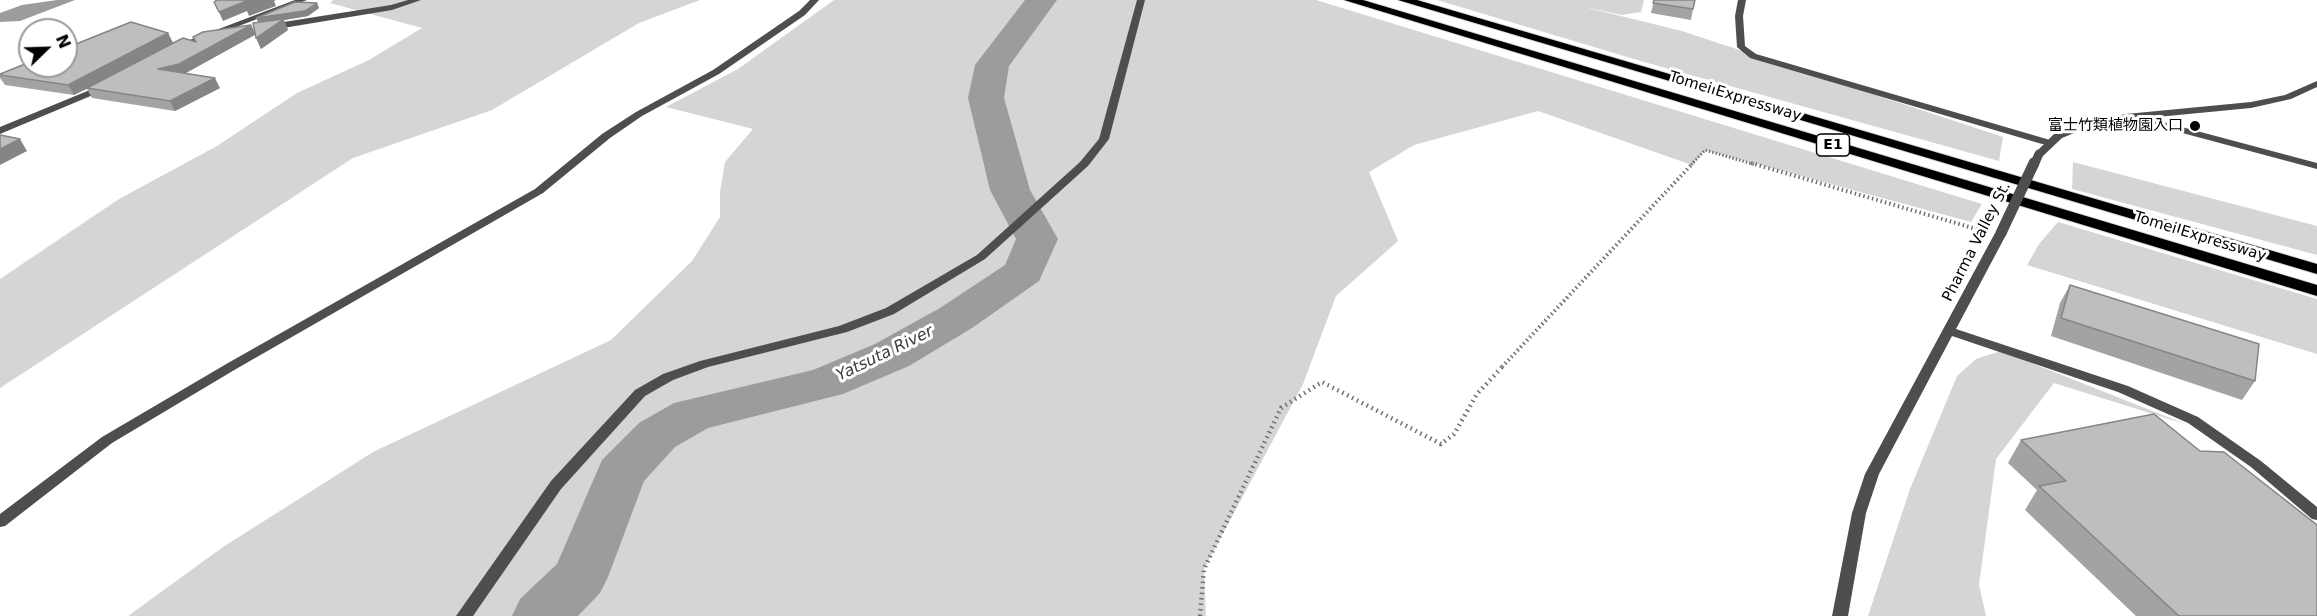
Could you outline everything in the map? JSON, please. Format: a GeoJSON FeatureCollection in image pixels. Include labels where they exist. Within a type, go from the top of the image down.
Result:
{"type":"FeatureCollection","features":[{"type":"Feature","properties":{"kind":"highway","name":"Tomei Expressway"},"geometry":{"type":"LineString","coordinates":[[1350,0],[2317,291]]}},
{"type":"Feature","properties":{"kind":"highway","name":"Tomei Expressway"},"geometry":{"type":"LineString","coordinates":[[1404,0],[2317,269]]}},
{"type":"Feature","properties":{"kind":"street"},"geometry":{"type":"LineString","coordinates":[[164,53],[303,0]]}},
{"type":"Feature","properties":{"kind":"street"},"geometry":{"type":"LineString","coordinates":[[261,29],[337,17],[417,0]]}},
{"type":"Feature","properties":{"kind":"street"},"geometry":{"type":"LineString","coordinates":[[0,522],[107,440],[539,191],[606,136],[639,114],[716,72],[802,13],[815,0]]}},
{"type":"Feature","properties":{"kind":"street"},"geometry":{"type":"LineString","coordinates":[[464,616],[556,485],[640,393],[668,376],[704,364],[843,329],[890,311],[981,257],[1084,164],[1104,139],[1141,0]]}},
{"type":"Feature","properties":{"kind":"street"},"geometry":{"type":"LineString","coordinates":[[1742,0],[1739,16],[1741,47],[1753,56],[2046,142],[2074,127],[2133,117],[2250,106],[2288,98],[2317,84]]}},
{"type":"Feature","properties":{"kind":"street"},"geometry":{"type":"LineString","coordinates":[[207,36],[250,30]]}},
{"type":"Feature","properties":{"kind":"street"},"geometry":{"type":"LineString","coordinates":[[0,131],[110,84]]}},
{"type":"Feature","properties":{"kind":"street"},"geometry":{"type":"LineString","coordinates":[[2133,117],[2317,166]]}},
{"type":"Feature","properties":{"kind":"street","name":"Pharma Valley St."},"geometry":{"type":"LineString","coordinates":[[1840,616],[1859,513],[1872,474],[1950,331],[2046,142]]}},
{"type":"Feature","properties":{"kind":"street"},"geometry":{"type":"LineString","coordinates":[[1950,331],[2123,389],[2193,420],[2256,464],[2317,514]]}},
{"type":"Feature","properties":{"kind":"path"},"geometry":{"type":"LineString","coordinates":[[1200,616],[1204,569],[1281,408],[1322,382],[1441,444],[1454,434],[1477,394],[1705,150],[2000,234]]}},
{"type":"Feature","properties":{"kind":"shaded area"},"geometry":{"type":"Polygon","coordinates":[[[75,0],[28,18],[18,18],[18,21],[0,22],[0,13],[22,5],[75,0]]]}},
{"type":"Feature","properties":{"kind":"shaded area"},"geometry":{"type":"Polygon","coordinates":[[[333,0],[700,0],[639,23],[492,110],[353,158],[0,388],[0,279],[119,199],[217,146],[297,93],[369,60],[422,28],[330,3],[333,0]]]}},
{"type":"Feature","properties":{"kind":"shaded area"},"geometry":{"type":"Polygon","coordinates":[[[834,0],[1316,0],[1982,204],[1971,222],[1705,150],[1692,165],[1538,111],[1414,145],[1369,172],[1398,241],[1336,296],[1303,384],[1204,569],[1206,616],[128,616],[223,547],[373,452],[611,340],[692,261],[720,217],[720,192],[725,162],[753,129],[666,107],[738,69],[834,0]]]}},
{"type":"Feature","properties":{"kind":"shaded area"},"geometry":{"type":"Polygon","coordinates":[[[1437,0],[1644,0],[1641,12],[1622,15],[1580,6],[1682,31],[2003,137],[1999,161],[1644,62],[1437,0]]]}},
{"type":"Feature","properties":{"kind":"shaded area"},"geometry":{"type":"Polygon","coordinates":[[[2073,162],[2317,226],[2317,255],[2072,189],[2073,162]]]}},
{"type":"Feature","properties":{"kind":"shaded area"},"geometry":{"type":"Polygon","coordinates":[[[2058,222],[2317,299],[2317,354],[2027,265],[2039,244],[2058,222]]]}},
{"type":"Feature","properties":{"kind":"shaded area"},"geometry":{"type":"Polygon","coordinates":[[[2001,351],[2188,425],[2054,383],[1996,459],[1979,585],[1986,616],[1868,616],[1910,489],[1957,376],[1976,359],[2001,351]]]}},
{"type":"Feature","properties":{"kind":"building"},"geometry":{"type":"Polygon","coordinates":[[[217,0],[249,0],[219,12],[214,2],[217,0]]]}},
{"type":"Feature","properties":{"kind":"building"},"geometry":{"type":"Polygon","coordinates":[[[1654,0],[1695,0],[1693,9],[1653,3],[1654,0]]]}},
{"type":"Feature","properties":{"kind":"building"},"geometry":{"type":"Polygon","coordinates":[[[295,2],[317,3],[305,11],[256,18],[295,2]]]}},
{"type":"Feature","properties":{"kind":"building"},"geometry":{"type":"Polygon","coordinates":[[[284,19],[256,38],[253,23],[284,19]]]}},
{"type":"Feature","properties":{"kind":"building"},"geometry":{"type":"Polygon","coordinates":[[[131,22],[168,33],[68,85],[20,78],[78,78],[78,43],[131,22]]]}},
{"type":"Feature","properties":{"kind":"building"},"geometry":{"type":"Polygon","coordinates":[[[251,25],[179,64],[158,69],[215,78],[170,101],[87,88],[183,38],[196,42],[193,37],[203,32],[251,25]]]}},
{"type":"Feature","properties":{"kind":"building"},"geometry":{"type":"Polygon","coordinates":[[[18,67],[18,78],[0,74],[18,67]]]}},
{"type":"Feature","properties":{"kind":"building"},"geometry":{"type":"Polygon","coordinates":[[[0,135],[20,139],[0,149],[0,135]]]}},
{"type":"Feature","properties":{"kind":"building"},"geometry":{"type":"Polygon","coordinates":[[[2070,285],[2259,344],[2255,381],[2061,318],[2070,285]]]}},
{"type":"Feature","properties":{"kind":"building"},"geometry":{"type":"Polygon","coordinates":[[[2154,414],[2200,451],[2224,452],[2317,525],[2317,616],[2179,616],[2039,486],[2066,481],[2021,440],[2154,414]]]}},
{"type":"Feature","properties":{"kind":"waterway","name":"Yatsuta River"},"geometry":{"type":"LineString","coordinates":[[541,616],[580,577],[621,473],[657,435],[692,415],[826,383],[892,355],[956,318],[1024,272],[1037,239],[1010,190],[986,98],[992,65],[1041,0]]}},
{"type":"Feature","properties":{"kind":"place","name":"富士竹類植物園入口"},"geometry":{"type":"Point","coordinates":[2195,126]}}]}
